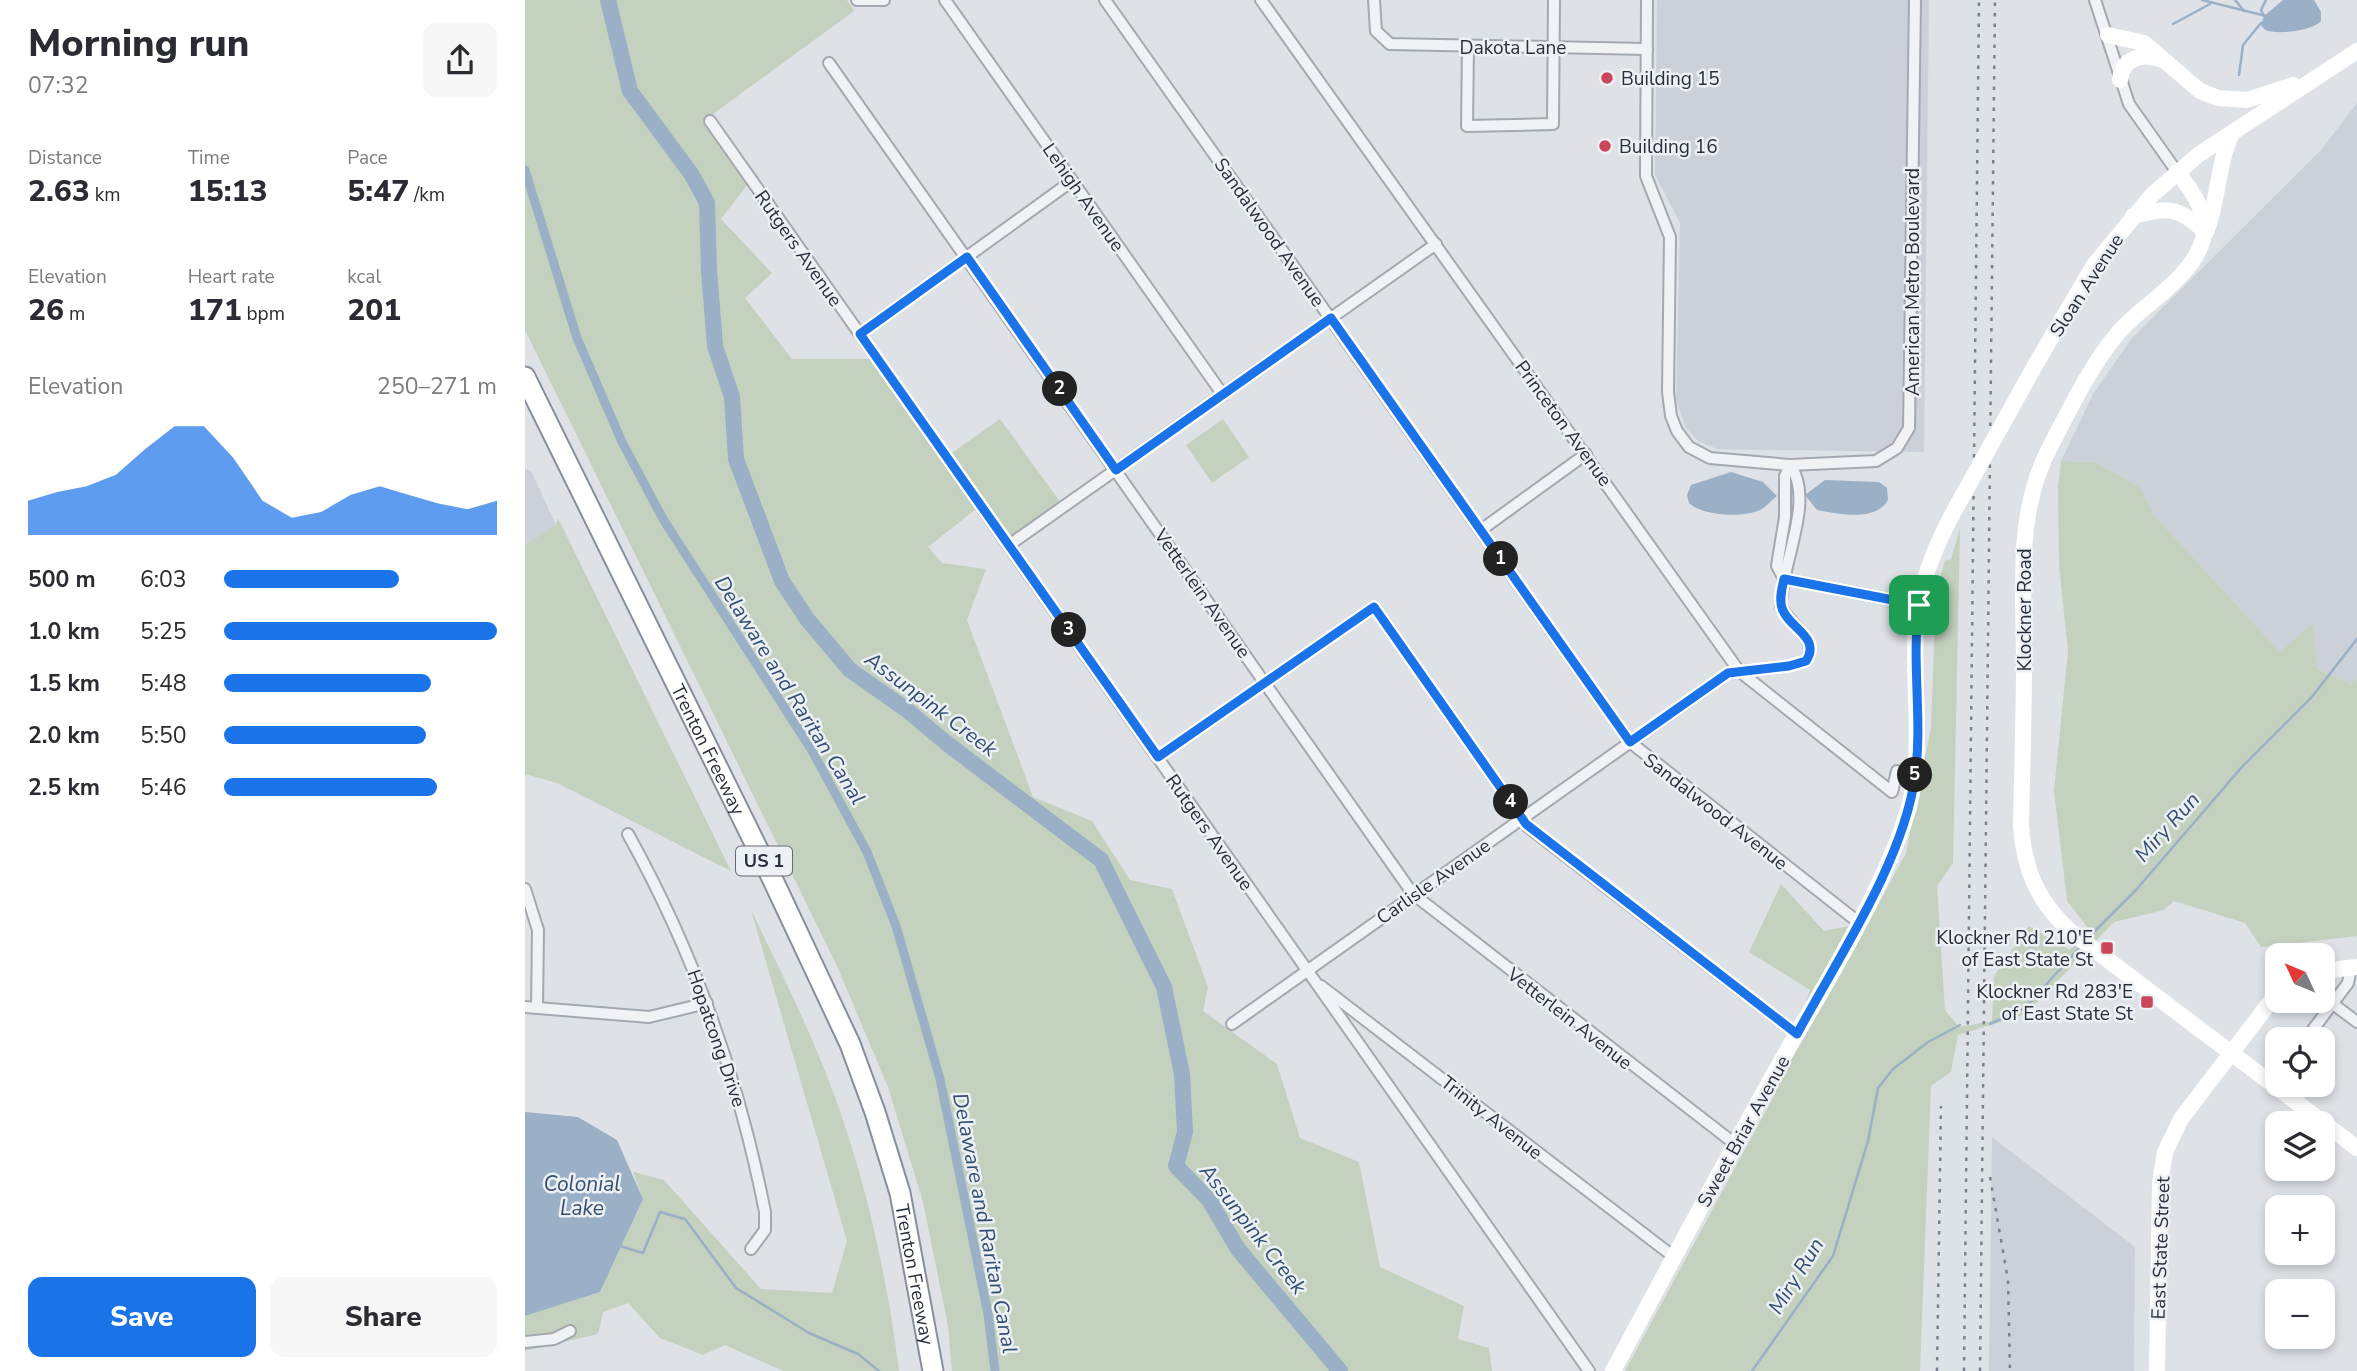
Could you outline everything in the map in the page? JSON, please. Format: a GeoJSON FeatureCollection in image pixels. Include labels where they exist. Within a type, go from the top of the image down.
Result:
{"type":"FeatureCollection","features":[{"type":"Feature","properties":{"kind":"highway","name":"Trenton Freeway"},"geometry":{"type":"LineString","coordinates":[[525,376],[772,878],[850,1044],[875,1112],[902,1203],[933,1371]]}},
{"type":"Feature","properties":{"kind":"highway","name":"Trenton Freeway"},"geometry":{"type":"LineString","coordinates":[[525,404],[762,884],[839,1049],[868,1127],[891,1207],[921,1371]]}},
{"type":"Feature","properties":{"kind":"main road"},"geometry":{"type":"LineString","coordinates":[[2108,35],[2144,43],[2200,91],[2230,101],[2260,97],[2322,74]]}},
{"type":"Feature","properties":{"kind":"main road","name":"Sloan Avenue"},"geometry":{"type":"LineString","coordinates":[[1919,605],[1924,582],[1951,516],[2094,265],[2133,216],[2177,172],[2357,51]]}},
{"type":"Feature","properties":{"kind":"main road"},"geometry":{"type":"LineString","coordinates":[[2120,80],[2126,65],[2137,57],[2150,56],[2167,62]]}},
{"type":"Feature","properties":{"kind":"main road","name":"Klockner Road"},"geometry":{"type":"LineString","coordinates":[[2232,133],[2222,155],[2215,209],[2188,266],[2124,326],[2105,350],[2049,449],[2034,483],[2027,510],[2024,555],[2022,848],[2027,869],[2038,894],[2071,932],[2230,1053],[2265,1074]]}},
{"type":"Feature","properties":{"kind":"main road"},"geometry":{"type":"LineString","coordinates":[[2177,172],[2196,201],[2204,234]]}},
{"type":"Feature","properties":{"kind":"main road"},"geometry":{"type":"LineString","coordinates":[[2133,216],[2173,210],[2187,216],[2204,234]]}},
{"type":"Feature","properties":{"kind":"main road","name":"Sweet Briar Avenue"},"geometry":{"type":"LineString","coordinates":[[1613,1371],[1797,1034],[1898,840],[1913,787],[1917,744],[1915,648],[1919,605]]}},
{"type":"Feature","properties":{"kind":"main road"},"geometry":{"type":"LineString","coordinates":[[2335,969],[2354,967]]}},
{"type":"Feature","properties":{"kind":"main road","name":"East State Street"},"geometry":{"type":"LineString","coordinates":[[2157,1371],[2161,1167],[2172,1135],[2181,1119],[2265,1008]]}},
{"type":"Feature","properties":{"kind":"main road","name":"Klockner Road"},"geometry":{"type":"LineString","coordinates":[[2295,1097],[2357,1147]]}},
{"type":"Feature","properties":{"kind":"street"},"geometry":{"type":"LineString","coordinates":[[857,0],[884,0]]}},
{"type":"Feature","properties":{"kind":"street","name":"Lehigh Avenue"},"geometry":{"type":"LineString","coordinates":[[945,0],[1223,395]]}},
{"type":"Feature","properties":{"kind":"street","name":"Sandalwood Avenue"},"geometry":{"type":"LineString","coordinates":[[1105,0],[1630,742],[1857,922]]}},
{"type":"Feature","properties":{"kind":"street","name":"Princeton Avenue"},"geometry":{"type":"LineString","coordinates":[[1261,0],[1739,671],[1892,792],[1897,771]]}},
{"type":"Feature","properties":{"kind":"street","name":"Dakota Lane"},"geometry":{"type":"LineString","coordinates":[[1374,0],[1373,21],[1381,38],[1390,44],[1647,49]]}},
{"type":"Feature","properties":{"kind":"street"},"geometry":{"type":"LineString","coordinates":[[1468,47],[1467,126],[1553,124],[1554,0]]}},
{"type":"Feature","properties":{"kind":"street","name":"American Metro Boulevard"},"geometry":{"type":"LineString","coordinates":[[1647,0],[1646,176],[1670,241],[1668,393],[1672,420],[1684,441],[1707,457],[1790,465],[1876,461],[1897,448],[1909,428],[1915,0]]}},
{"type":"Feature","properties":{"kind":"street"},"geometry":{"type":"LineString","coordinates":[[2095,0],[2120,80],[2134,114],[2177,172]]}},
{"type":"Feature","properties":{"kind":"street","name":"Vetterlein Avenue"},"geometry":{"type":"LineString","coordinates":[[829,63],[1413,894],[1735,1144]]}},
{"type":"Feature","properties":{"kind":"street","name":"Rutgers Avenue"},"geometry":{"type":"LineString","coordinates":[[710,121],[1589,1371]]}},
{"type":"Feature","properties":{"kind":"street"},"geometry":{"type":"LineString","coordinates":[[860,334],[1072,181]]}},
{"type":"Feature","properties":{"kind":"street"},"geometry":{"type":"LineString","coordinates":[[1009,545],[1436,244]]}},
{"type":"Feature","properties":{"kind":"street"},"geometry":{"type":"LineString","coordinates":[[1481,530],[1586,454]]}},
{"type":"Feature","properties":{"kind":"street"},"geometry":{"type":"LineString","coordinates":[[1739,671],[1801,664],[1810,656],[1807,638],[1782,610],[1784,579],[1777,566],[1785,517],[1786,476],[1790,465]]}},
{"type":"Feature","properties":{"kind":"street"},"geometry":{"type":"LineString","coordinates":[[1784,579],[1919,605]]}},
{"type":"Feature","properties":{"kind":"street"},"geometry":{"type":"LineString","coordinates":[[1158,757],[1374,607],[1521,818],[1797,1034]]}},
{"type":"Feature","properties":{"kind":"street","name":"Carlisle Avenue"},"geometry":{"type":"LineString","coordinates":[[1232,1024],[1309,974],[1413,894],[1728,673],[1739,671]]}},
{"type":"Feature","properties":{"kind":"street","name":"Hopatcong Drive"},"geometry":{"type":"LineString","coordinates":[[628,834],[681,937],[707,1003],[738,1096],[765,1212],[765,1230],[751,1249]]}},
{"type":"Feature","properties":{"kind":"street"},"geometry":{"type":"LineString","coordinates":[[525,889],[538,940],[531,1008],[649,1017],[707,1003]]}},
{"type":"Feature","properties":{"kind":"street"},"geometry":{"type":"LineString","coordinates":[[2335,1001],[2354,967]]}},
{"type":"Feature","properties":{"kind":"street","name":"Trinity Avenue"},"geometry":{"type":"LineString","coordinates":[[1309,974],[1674,1257]]}},
{"type":"Feature","properties":{"kind":"street"},"geometry":{"type":"LineString","coordinates":[[2335,1006],[2357,1022]]}},
{"type":"Feature","properties":{"kind":"street"},"geometry":{"type":"LineString","coordinates":[[2315,1027],[2326,1013]]}},
{"type":"Feature","properties":{"kind":"street"},"geometry":{"type":"LineString","coordinates":[[525,1342],[554,1339],[570,1331]]}},
{"type":"Feature","properties":{"kind":"shaded area"},"geometry":{"type":"Polygon","coordinates":[[[1657,0],[1929,0],[1924,452],[1717,449],[1698,441],[1686,428],[1676,400],[1680,223],[1655,175],[1657,0]]]}},
{"type":"Feature","properties":{"kind":"shaded area"},"geometry":{"type":"Polygon","coordinates":[[[2357,103],[2357,679],[2351,684],[2280,652],[2154,515],[2140,487],[2095,462],[2061,461],[2093,394],[2132,338],[2321,150],[2357,103]]]}},
{"type":"Feature","properties":{"kind":"shaded area"},"geometry":{"type":"Polygon","coordinates":[[[525,468],[532,473],[556,525],[525,545],[525,468]]]}},
{"type":"Feature","properties":{"kind":"shaded area"},"geometry":{"type":"Polygon","coordinates":[[[1992,1137],[2135,1247],[2134,1371],[1989,1371],[1992,1137]]]}},
{"type":"Feature","properties":{"kind":"green space"},"geometry":{"type":"Polygon","coordinates":[[[525,0],[847,0],[854,11],[709,117],[748,184],[721,219],[772,273],[745,298],[792,359],[877,359],[946,457],[1000,419],[1066,510],[1011,550],[980,506],[928,547],[942,563],[986,569],[967,620],[1033,797],[1092,821],[1130,880],[1172,889],[1208,987],[1203,1011],[1277,1064],[1300,1138],[1359,1162],[1380,1267],[1464,1306],[1458,1339],[1489,1348],[1492,1371],[952,1371],[948,1326],[923,1202],[888,1087],[837,966],[525,330],[525,0]]]}},
{"type":"Feature","properties":{"kind":"green space"},"geometry":{"type":"Polygon","coordinates":[[[1223,419],[1249,457],[1212,483],[1186,445],[1223,419]]]}},
{"type":"Feature","properties":{"kind":"green space"},"geometry":{"type":"Polygon","coordinates":[[[2061,461],[2095,462],[2140,487],[2154,515],[2280,652],[2313,623],[2317,669],[2351,684],[2357,679],[2357,936],[2296,943],[2265,943],[2265,947],[2261,947],[2245,923],[2174,901],[2164,910],[2114,922],[2026,1014],[1958,1035],[1951,1072],[1931,1086],[1920,1371],[1625,1371],[1775,1094],[1810,990],[1749,952],[1781,884],[1824,931],[1869,922],[1906,853],[1931,728],[1936,591],[1945,561],[1951,559],[1960,528],[1953,863],[1937,886],[1945,1010],[1959,1027],[1992,1021],[1994,976],[2029,926],[2070,950],[2088,928],[2067,901],[2054,791],[2068,651],[2059,566],[2058,486],[2061,461]]]}},
{"type":"Feature","properties":{"kind":"green space"},"geometry":{"type":"Polygon","coordinates":[[[558,518],[731,871],[557,783],[525,774],[525,545],[556,525],[558,518]]]}},
{"type":"Feature","properties":{"kind":"green space"},"geometry":{"type":"Polygon","coordinates":[[[751,910],[814,1044],[845,1126],[878,1247],[899,1371],[783,1371],[725,1345],[703,1355],[660,1338],[628,1303],[603,1312],[598,1334],[525,1351],[525,1316],[600,1292],[643,1199],[633,1172],[664,1180],[761,1289],[832,1293],[847,1241],[751,910]]]}},
{"type":"Feature","properties":{"kind":"water"},"geometry":{"type":"Polygon","coordinates":[[[2283,0],[2314,0],[2321,12],[2321,21],[2294,31],[2265,30],[2261,25],[2264,16],[2283,0]]]}},
{"type":"Feature","properties":{"kind":"water"},"geometry":{"type":"Polygon","coordinates":[[[1731,472],[1763,482],[1777,496],[1762,509],[1744,514],[1703,511],[1689,503],[1687,495],[1691,485],[1731,472]]]}},
{"type":"Feature","properties":{"kind":"water"},"geometry":{"type":"Polygon","coordinates":[[[1825,480],[1879,482],[1887,488],[1888,500],[1882,507],[1866,514],[1817,510],[1805,495],[1825,480]]]}},
{"type":"Feature","properties":{"kind":"water","name":"Colonial Lake"},"geometry":{"type":"Polygon","coordinates":[[[525,1112],[578,1117],[617,1140],[643,1199],[600,1292],[525,1316],[525,1112]]]}},
{"type":"Feature","properties":{"kind":"waterway","name":"Assunpink Creek"},"geometry":{"type":"LineString","coordinates":[[608,0],[630,91],[692,175],[707,203],[715,346],[732,397],[736,459],[782,581],[807,619],[850,670],[907,710],[1101,860],[1164,987],[1182,1074],[1185,1132],[1176,1166],[1209,1200],[1238,1249],[1340,1371]]}},
{"type":"Feature","properties":{"kind":"waterway"},"geometry":{"type":"LineString","coordinates":[[2202,0],[2266,16]]}},
{"type":"Feature","properties":{"kind":"waterway"},"geometry":{"type":"LineString","coordinates":[[2235,0],[2244,11]]}},
{"type":"Feature","properties":{"kind":"waterway"},"geometry":{"type":"LineString","coordinates":[[2264,16],[2261,10],[2266,0]]}},
{"type":"Feature","properties":{"kind":"waterway"},"geometry":{"type":"LineString","coordinates":[[2173,24],[2210,4]]}},
{"type":"Feature","properties":{"kind":"waterway"},"geometry":{"type":"LineString","coordinates":[[2239,75],[2243,45],[2261,23]]}},
{"type":"Feature","properties":{"kind":"waterway","name":"Delaware and Raritan Canal"},"geometry":{"type":"LineString","coordinates":[[525,170],[577,338],[622,442],[663,519],[811,749],[867,852],[896,926],[940,1079],[988,1314],[995,1371]]}},
{"type":"Feature","properties":{"kind":"waterway","name":"Miry Run"},"geometry":{"type":"LineString","coordinates":[[2088,938],[2136,890],[2241,768],[2311,698],[2357,639]]}},
{"type":"Feature","properties":{"kind":"waterway","name":"Miry Run"},"geometry":{"type":"LineString","coordinates":[[1990,1024],[2025,1008],[2081,946]]}},
{"type":"Feature","properties":{"kind":"waterway","name":"Miry Run"},"geometry":{"type":"LineString","coordinates":[[1752,1371],[1833,1256],[1868,1141],[1878,1088],[1893,1069],[1928,1042],[1960,1025]]}},
{"type":"Feature","properties":{"kind":"waterway"},"geometry":{"type":"LineString","coordinates":[[620,1246],[643,1253],[660,1212],[685,1219],[736,1288],[809,1333],[858,1354],[879,1371]]}},
{"type":"Feature","properties":{"kind":"railway"},"geometry":{"type":"LineString","coordinates":[[1964,1371],[1979,0]]}},
{"type":"Feature","properties":{"kind":"railway"},"geometry":{"type":"LineString","coordinates":[[1980,1371],[1995,0]]}},
{"type":"Feature","properties":{"kind":"railway"},"geometry":{"type":"LineString","coordinates":[[1937,1371],[1941,1106]]}},
{"type":"Feature","properties":{"kind":"railway"},"geometry":{"type":"LineString","coordinates":[[1990,1177],[2008,1280],[2010,1371]]}},
{"type":"Feature","properties":{"kind":"place","name":"Building 15"},"geometry":{"type":"Point","coordinates":[1607,78]}},
{"type":"Feature","properties":{"kind":"place","name":"Building 16"},"geometry":{"type":"Point","coordinates":[1605,146]}},
{"type":"Feature","properties":{"kind":"place","name":"Klockner Rd 210'E of East State St"},"geometry":{"type":"Point","coordinates":[2107,948]}},
{"type":"Feature","properties":{"kind":"place","name":"Klockner Rd 283'E of East State St"},"geometry":{"type":"Point","coordinates":[2147,1002]}},
{"type":"Feature","properties":{"kind":"route"},"geometry":{"type":"LineString","coordinates":[[967,257],[1116,470],[1331,318],[1630,742],[1728,673],[1789,666],[1806,661],[1811,652],[1809,642],[1785,615],[1781,606],[1784,579],[1919,605],[1915,648],[1917,744],[1915,776],[1908,810],[1888,861],[1797,1034],[1526,824],[1374,607],[1158,757],[860,334],[967,257]]}}]}
